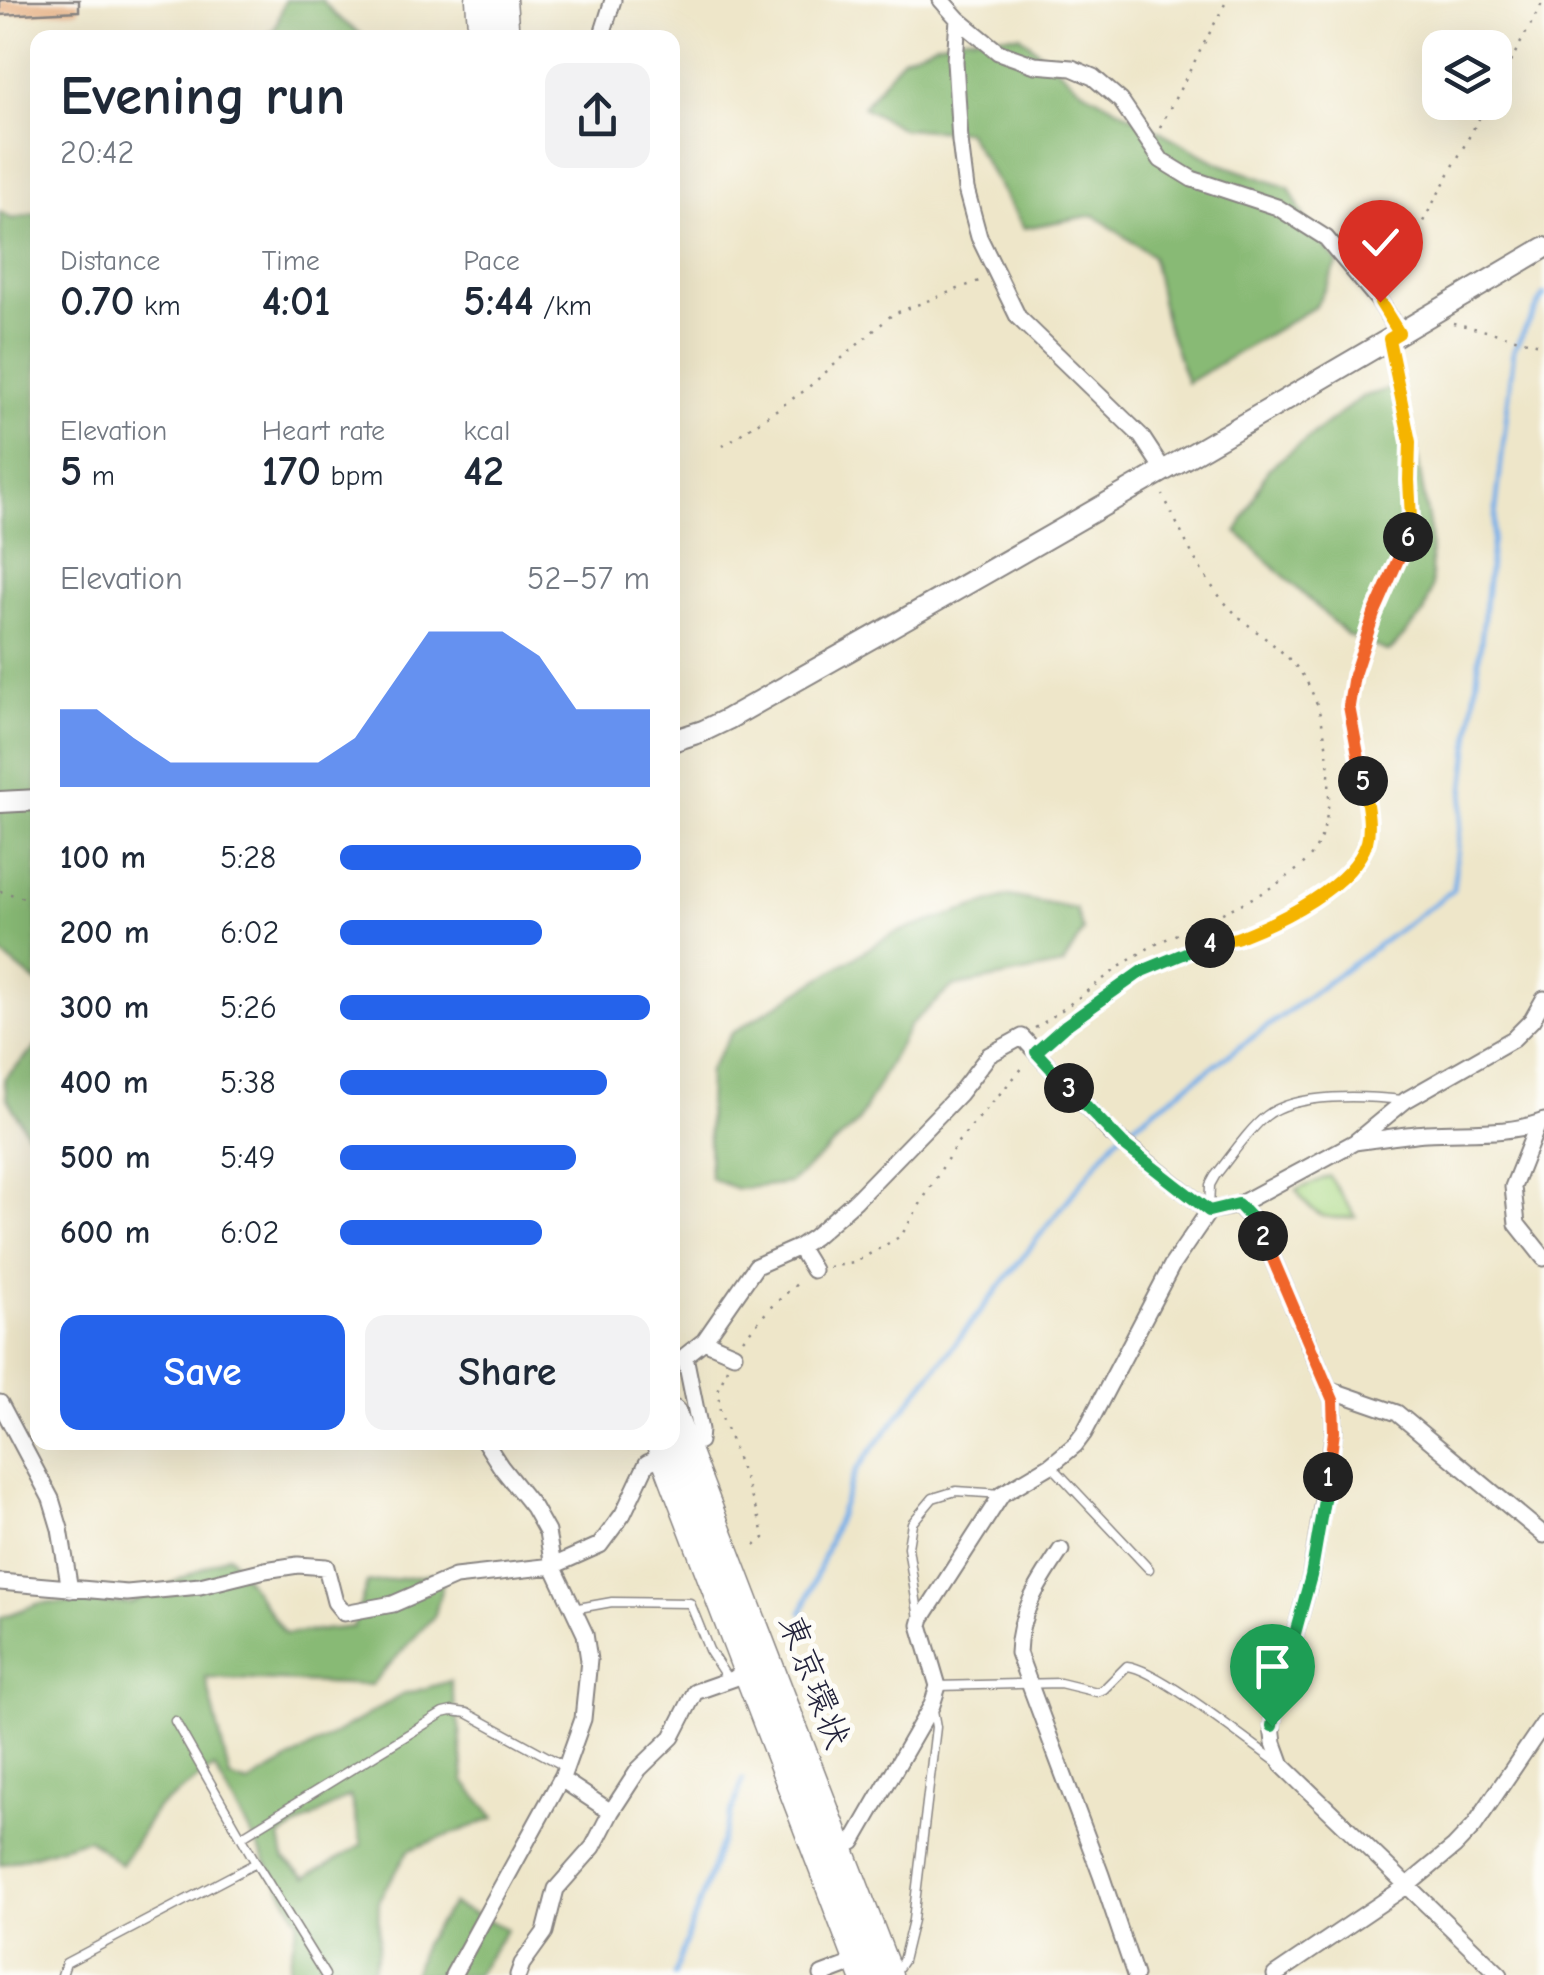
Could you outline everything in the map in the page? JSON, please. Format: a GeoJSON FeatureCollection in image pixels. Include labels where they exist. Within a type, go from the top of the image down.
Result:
{"type":"FeatureCollection","features":[{"type":"Feature","properties":{"kind":"highway"},"geometry":{"type":"LineString","coordinates":[[480,0],[482,30]]}},
{"type":"Feature","properties":{"kind":"highway"},"geometry":{"type":"LineString","coordinates":[[502,0],[504,30]]}},
{"type":"Feature","properties":{"kind":"highway","name":"東京環状"},"geometry":{"type":"LineString","coordinates":[[671,1450],[739,1677],[890,1975]]}},
{"type":"Feature","properties":{"kind":"highway","name":"東京環状"},"geometry":{"type":"LineString","coordinates":[[671,1450],[829,1852],[862,1968]]}},
{"type":"Feature","properties":{"kind":"street"},"geometry":{"type":"LineString","coordinates":[[603,30],[613,0]]}},
{"type":"Feature","properties":{"kind":"street"},"geometry":{"type":"LineString","coordinates":[[940,0],[998,52],[1036,65],[1072,68],[1093,78],[1121,101],[1161,160],[1192,179],[1277,207],[1326,238],[1380,302],[1394,336]]}},
{"type":"Feature","properties":{"kind":"street"},"geometry":{"type":"LineString","coordinates":[[958,19],[955,60],[960,141],[966,189],[979,237],[1018,317],[1141,436],[1159,474]]}},
{"type":"Feature","properties":{"kind":"street"},"geometry":{"type":"LineString","coordinates":[[680,739],[728,719],[1159,474],[1544,248]]}},
{"type":"Feature","properties":{"kind":"street"},"geometry":{"type":"LineString","coordinates":[[0,802],[30,800]]}},
{"type":"Feature","properties":{"kind":"street"},"geometry":{"type":"LineString","coordinates":[[829,1852],[853,1842],[932,1705],[938,1686],[920,1626],[922,1618],[1002,1494],[1075,1445],[1172,1265],[1209,1211],[1238,1204],[1355,1142],[1406,1100],[1513,1038],[1532,1020],[1544,999]]}},
{"type":"Feature","properties":{"kind":"street"},"geometry":{"type":"LineString","coordinates":[[680,1446],[699,1441],[700,1430],[685,1356],[704,1340],[756,1266],[799,1247],[856,1200],[959,1094],[989,1055],[1022,1037],[1117,1138],[1209,1211]]}},
{"type":"Feature","properties":{"kind":"street"},"geometry":{"type":"LineString","coordinates":[[1355,1142],[1427,1133],[1495,1132],[1541,1122]]}},
{"type":"Feature","properties":{"kind":"street"},"geometry":{"type":"LineString","coordinates":[[1541,1122],[1513,1187],[1516,1224],[1544,1258]]}},
{"type":"Feature","properties":{"kind":"street"},"geometry":{"type":"LineString","coordinates":[[1238,1204],[1263,1236],[1333,1400],[1334,1432],[1314,1559],[1276,1702],[1274,1743],[1282,1766],[1500,1975]]}},
{"type":"Feature","properties":{"kind":"street"},"geometry":{"type":"LineString","coordinates":[[799,1247],[813,1270]]}},
{"type":"Feature","properties":{"kind":"street"},"geometry":{"type":"LineString","coordinates":[[704,1340],[734,1354]]}},
{"type":"Feature","properties":{"kind":"street"},"geometry":{"type":"LineString","coordinates":[[1328,1390],[1398,1413],[1544,1535]]}},
{"type":"Feature","properties":{"kind":"street"},"geometry":{"type":"LineString","coordinates":[[0,1403],[50,1499],[60,1529],[70,1590]]}},
{"type":"Feature","properties":{"kind":"street"},"geometry":{"type":"LineString","coordinates":[[453,1975],[564,1773],[583,1719],[589,1660],[585,1634],[553,1566],[547,1532],[491,1450]]}},
{"type":"Feature","properties":{"kind":"street"},"geometry":{"type":"LineString","coordinates":[[0,1582],[127,1594],[200,1586],[298,1565],[326,1567],[335,1602],[344,1612],[393,1604],[455,1577],[553,1566],[605,1541],[623,1514],[647,1463],[667,1450]]}},
{"type":"Feature","properties":{"kind":"street"},"geometry":{"type":"LineString","coordinates":[[1061,1550],[1026,1608],[1018,1634],[1018,1653],[1102,1875],[1135,1975]]}},
{"type":"Feature","properties":{"kind":"street"},"geometry":{"type":"LineString","coordinates":[[518,1975],[546,1932],[556,1889],[594,1847],[639,1769],[672,1737],[695,1692],[739,1677]]}},
{"type":"Feature","properties":{"kind":"street"},"geometry":{"type":"LineString","coordinates":[[1275,1975],[1408,1885],[1454,1847],[1474,1826],[1544,1724]]}},
{"type":"Feature","properties":{"kind":"street"},"geometry":{"type":"LineString","coordinates":[[564,1773],[611,1812]]}},
{"type":"Feature","properties":{"kind":"street"},"geometry":{"type":"LineString","coordinates":[[822,1975],[862,1968]]}},
{"type":"Feature","properties":{"kind":"lane"},"geometry":{"type":"LineString","coordinates":[[1209,1211],[1210,1185],[1215,1176],[1270,1114],[1313,1100],[1360,1096],[1406,1100]]}},
{"type":"Feature","properties":{"kind":"lane"},"geometry":{"type":"LineString","coordinates":[[1052,1464],[1149,1569]]}},
{"type":"Feature","properties":{"kind":"lane"},"geometry":{"type":"LineString","coordinates":[[920,1626],[908,1547],[912,1522],[933,1498],[956,1491],[1002,1494]]}},
{"type":"Feature","properties":{"kind":"lane"},"geometry":{"type":"LineString","coordinates":[[573,1609],[612,1602],[690,1603],[709,1650],[739,1677]]}},
{"type":"Feature","properties":{"kind":"lane"},"geometry":{"type":"LineString","coordinates":[[938,1686],[1060,1683],[1098,1692],[1127,1666],[1136,1666],[1178,1691],[1282,1766]]}},
{"type":"Feature","properties":{"kind":"lane"},"geometry":{"type":"LineString","coordinates":[[890,1975],[903,1961],[913,1920],[936,1726],[932,1705]]}},
{"type":"Feature","properties":{"kind":"lane"},"geometry":{"type":"LineString","coordinates":[[241,1837],[452,1711],[468,1713],[564,1773]]}},
{"type":"Feature","properties":{"kind":"lane"},"geometry":{"type":"LineString","coordinates":[[175,1721],[325,1975]]}},
{"type":"Feature","properties":{"kind":"lane"},"geometry":{"type":"LineString","coordinates":[[62,1975],[66,1963],[256,1863]]}},
{"type":"Feature","properties":{"kind":"path"},"geometry":{"type":"LineString","coordinates":[[1151,143],[1227,0]]}},
{"type":"Feature","properties":{"kind":"path"},"geometry":{"type":"LineString","coordinates":[[1512,59],[1544,0]]}},
{"type":"Feature","properties":{"kind":"path"},"geometry":{"type":"LineString","coordinates":[[1380,302],[1478,120]]}},
{"type":"Feature","properties":{"kind":"path"},"geometry":{"type":"LineString","coordinates":[[723,446],[804,392],[892,314],[978,283],[992,264]]}},
{"type":"Feature","properties":{"kind":"path"},"geometry":{"type":"LineString","coordinates":[[1428,317],[1544,346]]}},
{"type":"Feature","properties":{"kind":"path"},"geometry":{"type":"LineString","coordinates":[[744,1554],[764,1538],[720,1412],[718,1391],[734,1354],[770,1307],[813,1270],[854,1263],[902,1236],[958,1144],[1036,1052],[1065,1026],[1142,971],[1219,939],[1235,939],[1323,894],[1360,857],[1368,838],[1368,819],[1349,706],[1359,654],[1408,543],[1411,519],[1410,442],[1394,336]]}},
{"type":"Feature","properties":{"kind":"path"},"geometry":{"type":"LineString","coordinates":[[1022,1037],[1147,950],[1296,871],[1314,852],[1327,816],[1328,752],[1318,706],[1307,682],[1285,654],[1227,605],[1204,576],[1159,474]]}},
{"type":"Feature","properties":{"kind":"path"},"geometry":{"type":"LineString","coordinates":[[0,891],[30,900]]}},
{"type":"Feature","properties":{"kind":"green space"},"geometry":{"type":"Polygon","coordinates":[[[285,0],[322,0],[355,30],[274,30],[285,0]]]}},
{"type":"Feature","properties":{"kind":"green space"},"geometry":{"type":"Polygon","coordinates":[[[1020,35],[1080,88],[1218,163],[1289,188],[1307,223],[1338,263],[1316,306],[1187,383],[1165,320],[1152,256],[1094,215],[1024,228],[966,131],[902,129],[863,107],[903,57],[966,36],[1020,35]]]}},
{"type":"Feature","properties":{"kind":"green space"},"geometry":{"type":"Polygon","coordinates":[[[0,212],[12,219],[30,215],[30,977],[0,953],[0,212]]]}},
{"type":"Feature","properties":{"kind":"green space"},"geometry":{"type":"Polygon","coordinates":[[[1392,388],[1415,443],[1430,531],[1432,587],[1424,613],[1389,652],[1347,635],[1237,532],[1268,469],[1362,397],[1392,388]]]}},
{"type":"Feature","properties":{"kind":"green space"},"geometry":{"type":"Polygon","coordinates":[[[1009,896],[1076,909],[1083,931],[1063,965],[952,987],[910,1025],[857,1124],[790,1183],[737,1189],[710,1178],[709,1070],[732,1033],[892,934],[1009,896]]]}},
{"type":"Feature","properties":{"kind":"green space"},"geometry":{"type":"Polygon","coordinates":[[[30,1053],[30,1138],[7,1098],[4,1079],[30,1053]]]}},
{"type":"Feature","properties":{"kind":"green space"},"geometry":{"type":"Polygon","coordinates":[[[1329,1176],[1356,1217],[1321,1215],[1296,1190],[1329,1176]]]}},
{"type":"Feature","properties":{"kind":"green space"},"geometry":{"type":"Polygon","coordinates":[[[229,1555],[285,1634],[353,1627],[367,1583],[445,1573],[435,1615],[371,1685],[206,1678],[230,1778],[248,1784],[402,1695],[450,1681],[464,1781],[495,1818],[409,1850],[379,1899],[378,1949],[371,1975],[287,1975],[298,1919],[214,1768],[156,1809],[121,1865],[88,1839],[0,1865],[0,1618],[40,1603],[131,1603],[229,1555]],[[350,1796],[280,1837],[284,1859],[306,1877],[362,1845],[350,1796]]]}},
{"type":"Feature","properties":{"kind":"green space"},"geometry":{"type":"Polygon","coordinates":[[[452,1904],[507,1929],[476,1975],[413,1975],[423,1944],[452,1904]]]}},
{"type":"Feature","properties":{"kind":"building"},"geometry":{"type":"Polygon","coordinates":[[[0,0],[79,0],[79,11],[0,15],[0,0]]]}},
{"type":"Feature","properties":{"kind":"waterway"},"geometry":{"type":"LineString","coordinates":[[802,1613],[856,1470],[1117,1137],[1453,890],[1514,349],[1544,295]]}},
{"type":"Feature","properties":{"kind":"waterway"},"geometry":{"type":"LineString","coordinates":[[674,1975],[743,1780]]}},
{"type":"Feature","properties":{"kind":"route"},"geometry":{"type":"LineString","coordinates":[[1272,1726],[1311,1576],[1334,1432],[1333,1400],[1272,1254],[1251,1218],[1238,1204],[1209,1211],[1112,1134],[1036,1052],[1065,1026],[1142,971],[1219,939],[1235,939],[1284,915],[1323,894],[1360,857],[1368,838],[1368,819],[1349,706],[1359,654],[1408,543],[1411,519],[1410,442],[1389,339],[1399,333],[1380,302]]}}]}
